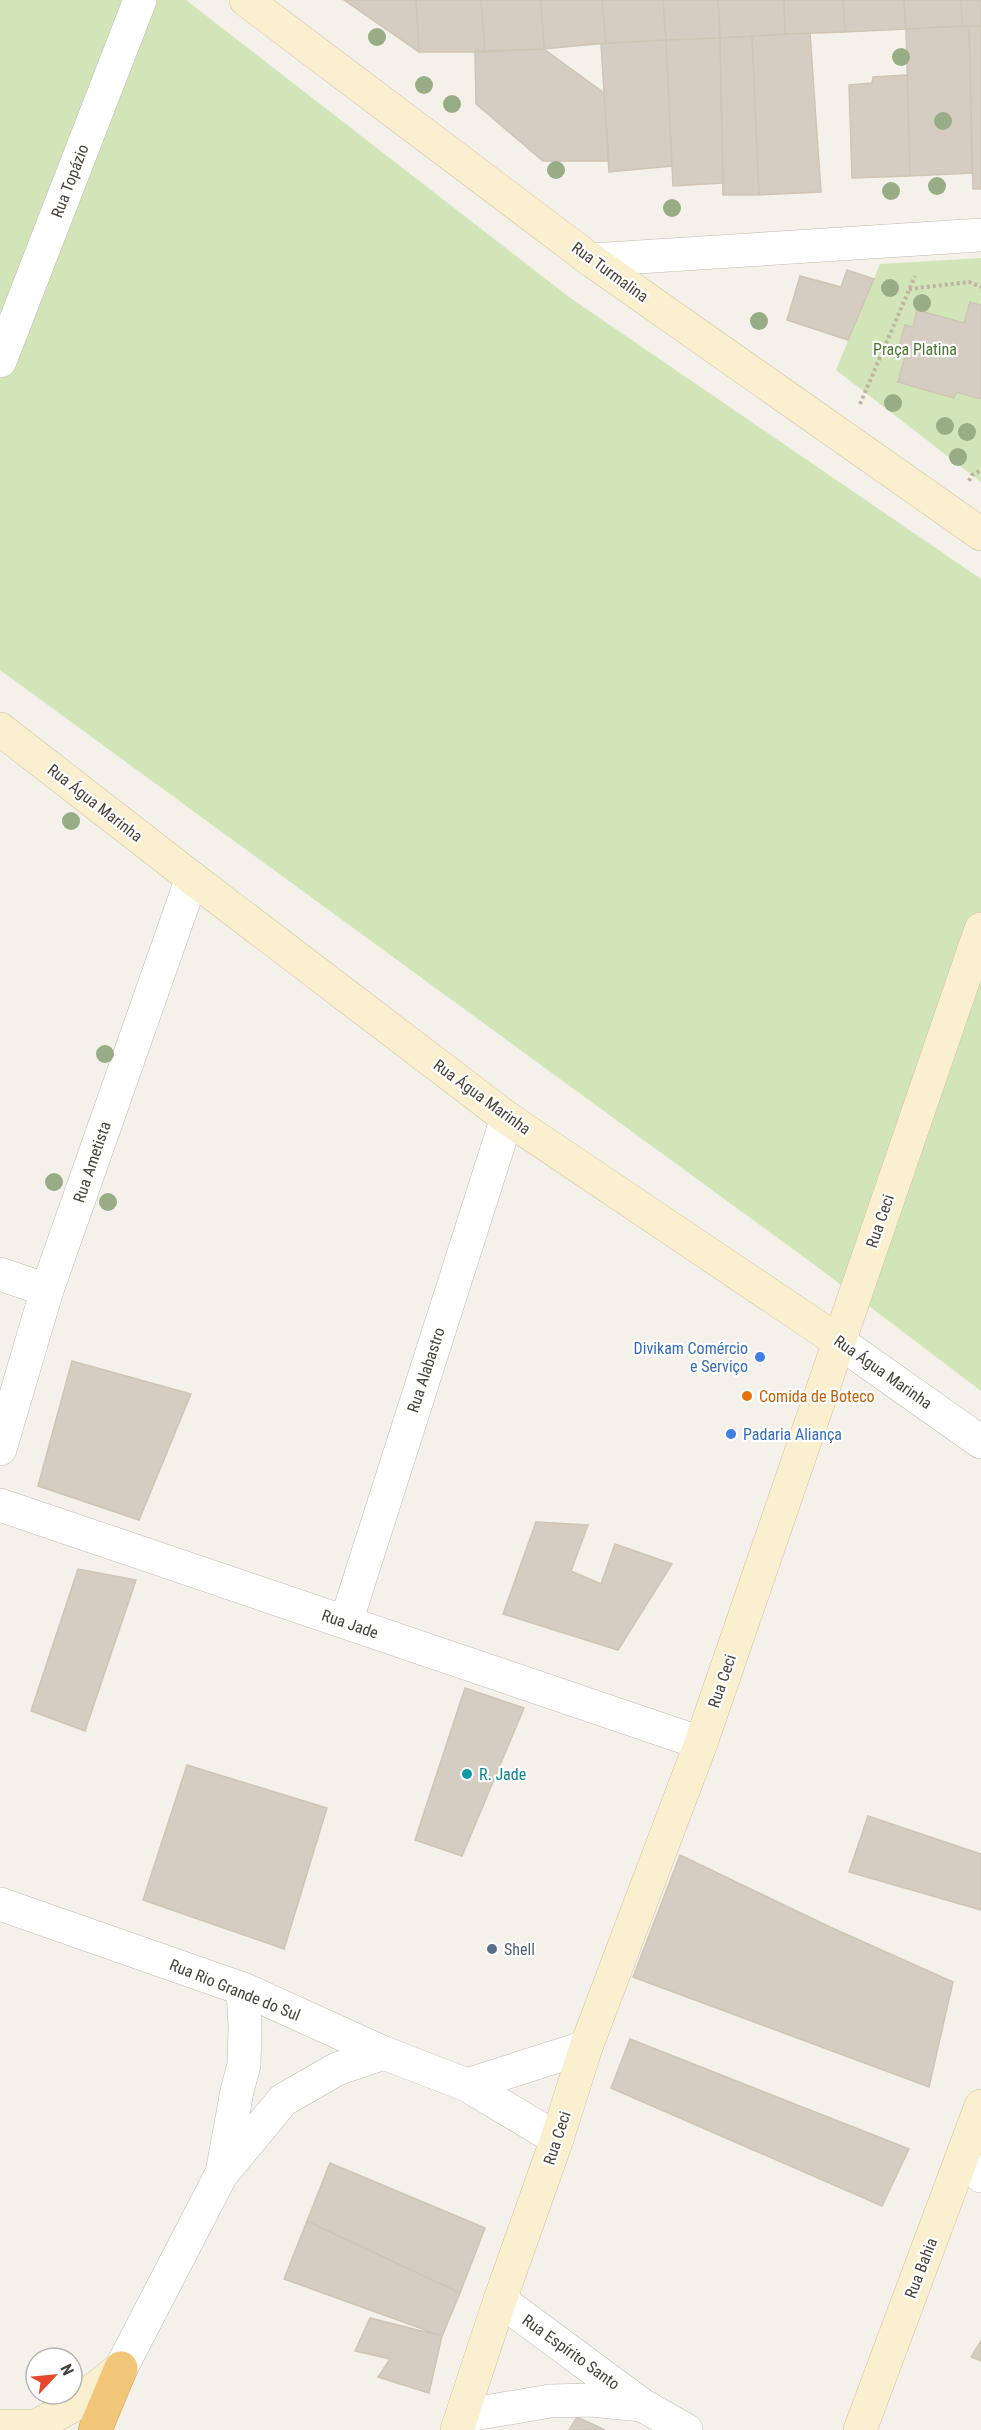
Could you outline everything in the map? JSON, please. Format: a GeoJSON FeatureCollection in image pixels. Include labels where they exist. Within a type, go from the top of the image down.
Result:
{"type":"FeatureCollection","features":[{"type":"Feature","properties":{"kind":"highway"},"geometry":{"type":"LineString","coordinates":[[95,2430],[121,2367]]}},
{"type":"Feature","properties":{"kind":"main road","name":"Rua Turmalina"},"geometry":{"type":"LineString","coordinates":[[246,0],[591,260],[981,534]]}},
{"type":"Feature","properties":{"kind":"main road","name":"Rua Água Marinha"},"geometry":{"type":"LineString","coordinates":[[0,729],[507,1118],[838,1341]]}},
{"type":"Feature","properties":{"kind":"main road","name":"Rua Ceci"},"geometry":{"type":"LineString","coordinates":[[460,2423],[586,2047],[700,1743],[981,929]]}},
{"type":"Feature","properties":{"kind":"main road","name":"Rua Bahia"},"geometry":{"type":"LineString","coordinates":[[860,2430],[971,2168],[981,2106]]}},
{"type":"Feature","properties":{"kind":"main road"},"geometry":{"type":"LineString","coordinates":[[0,2426],[37,2426],[77,2403],[121,2367]]}},
{"type":"Feature","properties":{"kind":"street","name":"Rua Topázio"},"geometry":{"type":"LineString","coordinates":[[0,361],[140,0]]}},
{"type":"Feature","properties":{"kind":"street"},"geometry":{"type":"LineString","coordinates":[[591,260],[981,235]]}},
{"type":"Feature","properties":{"kind":"street","name":"Rua Ametista"},"geometry":{"type":"LineString","coordinates":[[0,1449],[47,1290],[192,878]]}},
{"type":"Feature","properties":{"kind":"street","name":"Rua Alabastro"},"geometry":{"type":"LineString","coordinates":[[346,1622],[507,1118]]}},
{"type":"Feature","properties":{"kind":"street"},"geometry":{"type":"LineString","coordinates":[[0,1274],[47,1290]]}},
{"type":"Feature","properties":{"kind":"street","name":"Rua Água Marinha"},"geometry":{"type":"LineString","coordinates":[[838,1341],[981,1442]]}},
{"type":"Feature","properties":{"kind":"street","name":"Rua Jade"},"geometry":{"type":"LineString","coordinates":[[0,1505],[700,1743]]}},
{"type":"Feature","properties":{"kind":"street","name":"Rua Rio Grande do Sul"},"geometry":{"type":"LineString","coordinates":[[0,1904],[243,1989],[384,2054],[467,2085],[557,2139]]}},
{"type":"Feature","properties":{"kind":"street"},"geometry":{"type":"LineString","coordinates":[[222,2175],[244,2065],[243,1989]]}},
{"type":"Feature","properties":{"kind":"street"},"geometry":{"type":"LineString","coordinates":[[467,2085],[586,2047]]}},
{"type":"Feature","properties":{"kind":"street"},"geometry":{"type":"LineString","coordinates":[[121,2367],[222,2175],[283,2100],[337,2068],[384,2054]]}},
{"type":"Feature","properties":{"kind":"street","name":"Rua Espírito Santo"},"geometry":{"type":"LineString","coordinates":[[500,2300],[642,2405],[686,2430]]}},
{"type":"Feature","properties":{"kind":"street","name":"Rua Espírito Santo"},"geometry":{"type":"LineString","coordinates":[[460,2423],[550,2401],[591,2400],[642,2405]]}},
{"type":"Feature","properties":{"kind":"path"},"geometry":{"type":"LineString","coordinates":[[845,438],[931,239]]}},
{"type":"Feature","properties":{"kind":"path"},"geometry":{"type":"LineString","coordinates":[[909,289],[969,282],[981,287]]}},
{"type":"Feature","properties":{"kind":"green space"},"geometry":{"type":"Polygon","coordinates":[[[0,0],[186,0],[569,297],[981,579],[981,1391],[812,1263],[0,670],[0,0]]]}},
{"type":"Feature","properties":{"kind":"green space","name":"Praça Platina"},"geometry":{"type":"Polygon","coordinates":[[[981,258],[981,482],[836,370],[880,264],[981,258]]]}},
{"type":"Feature","properties":{"kind":"building"},"geometry":{"type":"Polygon","coordinates":[[[344,0],[416,0],[419,52],[344,0]]]}},
{"type":"Feature","properties":{"kind":"building"},"geometry":{"type":"Polygon","coordinates":[[[416,0],[481,0],[485,52],[419,52],[416,0]]]}},
{"type":"Feature","properties":{"kind":"building"},"geometry":{"type":"Polygon","coordinates":[[[481,0],[541,0],[544,49],[485,52],[481,0]]]}},
{"type":"Feature","properties":{"kind":"building"},"geometry":{"type":"Polygon","coordinates":[[[541,0],[602,0],[606,43],[544,49],[541,0]]]}},
{"type":"Feature","properties":{"kind":"building"},"geometry":{"type":"Polygon","coordinates":[[[602,0],[663,0],[666,40],[606,43],[602,0]]]}},
{"type":"Feature","properties":{"kind":"building"},"geometry":{"type":"Polygon","coordinates":[[[663,0],[718,0],[720,38],[666,40],[663,0]]]}},
{"type":"Feature","properties":{"kind":"building"},"geometry":{"type":"Polygon","coordinates":[[[718,0],[784,0],[785,34],[720,38],[718,0]]]}},
{"type":"Feature","properties":{"kind":"building"},"geometry":{"type":"Polygon","coordinates":[[[784,0],[843,0],[845,32],[785,34],[784,0]]]}},
{"type":"Feature","properties":{"kind":"building"},"geometry":{"type":"Polygon","coordinates":[[[843,0],[904,0],[906,29],[845,32],[843,0]]]}},
{"type":"Feature","properties":{"kind":"building"},"geometry":{"type":"Polygon","coordinates":[[[904,0],[961,0],[962,26],[906,29],[904,0]]]}},
{"type":"Feature","properties":{"kind":"building"},"geometry":{"type":"Polygon","coordinates":[[[961,0],[981,0],[981,26],[962,26],[961,0]]]}},
{"type":"Feature","properties":{"kind":"building"},"geometry":{"type":"Polygon","coordinates":[[[969,26],[972,173],[910,176],[906,29],[969,26]]]}},
{"type":"Feature","properties":{"kind":"building"},"geometry":{"type":"Polygon","coordinates":[[[969,26],[981,26],[981,189],[973,189],[969,26]]]}},
{"type":"Feature","properties":{"kind":"building"},"geometry":{"type":"Polygon","coordinates":[[[810,33],[821,192],[759,195],[752,36],[810,33]]]}},
{"type":"Feature","properties":{"kind":"building"},"geometry":{"type":"Polygon","coordinates":[[[752,36],[759,195],[723,195],[720,38],[752,36]]]}},
{"type":"Feature","properties":{"kind":"building"},"geometry":{"type":"Polygon","coordinates":[[[720,38],[723,183],[673,186],[666,40],[720,38]]]}},
{"type":"Feature","properties":{"kind":"building"},"geometry":{"type":"Polygon","coordinates":[[[666,40],[672,166],[609,172],[601,44],[666,40]]]}},
{"type":"Feature","properties":{"kind":"building"},"geometry":{"type":"Polygon","coordinates":[[[544,49],[604,93],[609,161],[543,161],[476,104],[475,51],[544,49]]]}},
{"type":"Feature","properties":{"kind":"building"},"geometry":{"type":"Polygon","coordinates":[[[907,75],[910,176],[852,178],[849,85],[872,83],[873,77],[907,75]]]}},
{"type":"Feature","properties":{"kind":"building"},"geometry":{"type":"Polygon","coordinates":[[[847,270],[874,279],[848,340],[787,320],[800,276],[841,287],[847,270]]]}},
{"type":"Feature","properties":{"kind":"building"},"geometry":{"type":"Polygon","coordinates":[[[970,302],[981,305],[981,399],[956,392],[954,398],[898,382],[905,357],[897,355],[905,325],[913,327],[917,310],[964,323],[970,302]]]}},
{"type":"Feature","properties":{"kind":"building"},"geometry":{"type":"Polygon","coordinates":[[[72,1361],[191,1394],[139,1520],[38,1486],[72,1361]]]}},
{"type":"Feature","properties":{"kind":"building"},"geometry":{"type":"Polygon","coordinates":[[[536,1522],[588,1525],[571,1571],[601,1584],[615,1544],[672,1564],[618,1650],[503,1614],[536,1522]]]}},
{"type":"Feature","properties":{"kind":"building"},"geometry":{"type":"Polygon","coordinates":[[[78,1569],[136,1580],[85,1731],[31,1711],[78,1569]]]}},
{"type":"Feature","properties":{"kind":"building","name":"R. Jade"},"geometry":{"type":"Polygon","coordinates":[[[465,1688],[524,1708],[462,1856],[415,1840],[465,1688]]]}},
{"type":"Feature","properties":{"kind":"building"},"geometry":{"type":"Polygon","coordinates":[[[187,1765],[327,1808],[284,1949],[143,1900],[187,1765]]]}},
{"type":"Feature","properties":{"kind":"building"},"geometry":{"type":"Polygon","coordinates":[[[868,1816],[981,1854],[981,1910],[849,1872],[868,1816]]]}},
{"type":"Feature","properties":{"kind":"building"},"geometry":{"type":"Polygon","coordinates":[[[680,1855],[830,1927],[953,1982],[929,2087],[633,1977],[680,1855]]]}},
{"type":"Feature","properties":{"kind":"building"},"geometry":{"type":"Polygon","coordinates":[[[630,2039],[909,2149],[882,2206],[611,2088],[630,2039]]]}},
{"type":"Feature","properties":{"kind":"building"},"geometry":{"type":"Polygon","coordinates":[[[330,2163],[485,2228],[460,2293],[307,2221],[330,2163]]]}},
{"type":"Feature","properties":{"kind":"building"},"geometry":{"type":"Polygon","coordinates":[[[307,2221],[460,2293],[442,2336],[284,2279],[307,2221]]]}},
{"type":"Feature","properties":{"kind":"building"},"geometry":{"type":"Polygon","coordinates":[[[370,2318],[442,2336],[429,2393],[378,2377],[390,2359],[355,2351],[370,2318]]]}},
{"type":"Feature","properties":{"kind":"building"},"geometry":{"type":"Polygon","coordinates":[[[981,2341],[981,2361],[971,2357],[981,2341]]]}},
{"type":"Feature","properties":{"kind":"building"},"geometry":{"type":"Polygon","coordinates":[[[577,2417],[605,2430],[569,2430],[577,2417]]]}},
{"type":"Feature","properties":{"kind":"place","name":"Divikam Comércio e Serviço"},"geometry":{"type":"Point","coordinates":[760,1357]}},
{"type":"Feature","properties":{"kind":"place","name":"Comida de Boteco"},"geometry":{"type":"Point","coordinates":[747,1396]}},
{"type":"Feature","properties":{"kind":"place","name":"Padaria Aliança"},"geometry":{"type":"Point","coordinates":[731,1434]}},
{"type":"Feature","properties":{"kind":"place","name":"R. Jade"},"geometry":{"type":"Point","coordinates":[467,1774]}},
{"type":"Feature","properties":{"kind":"place","name":"Shell"},"geometry":{"type":"Point","coordinates":[492,1949]}}]}
